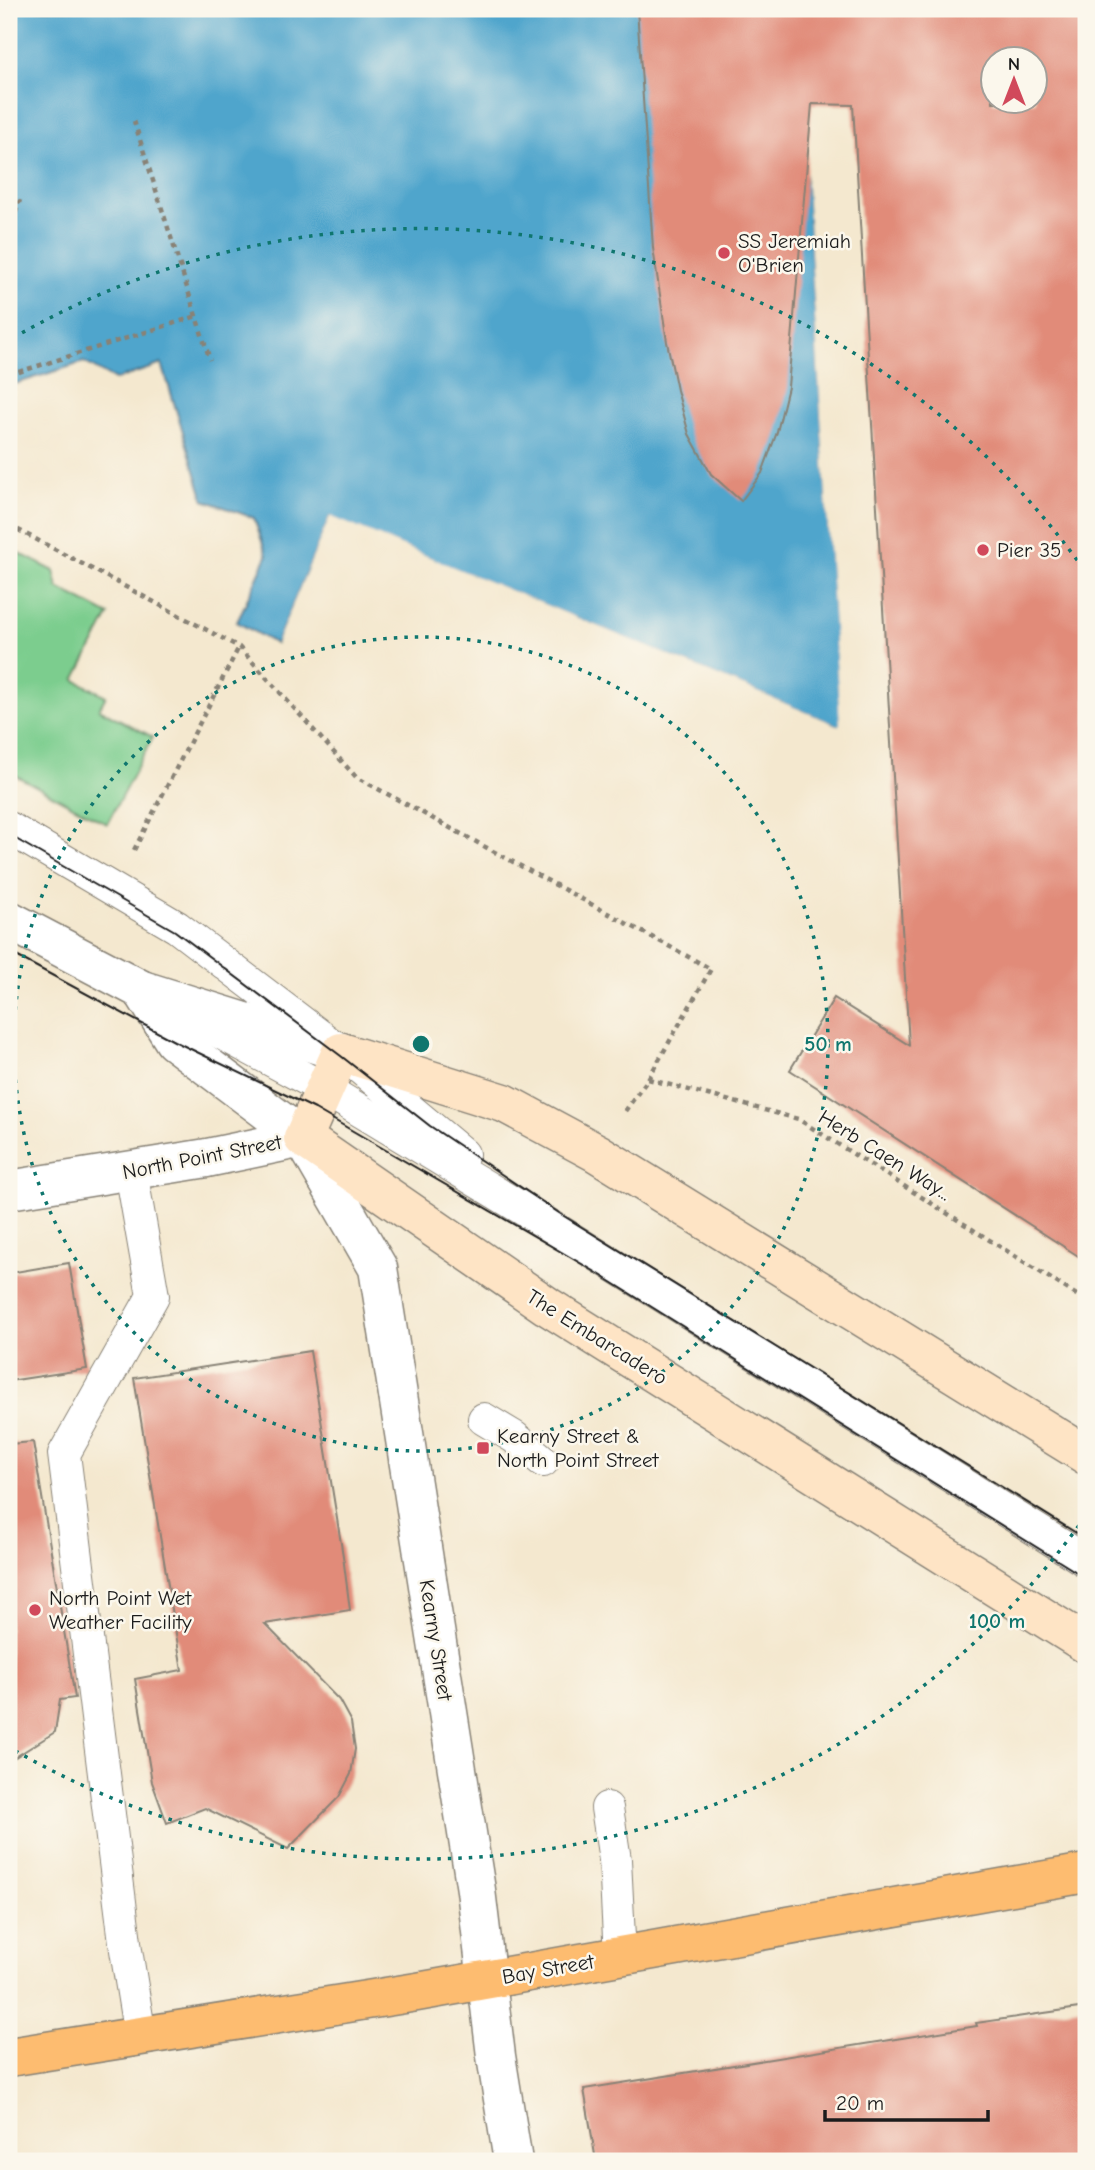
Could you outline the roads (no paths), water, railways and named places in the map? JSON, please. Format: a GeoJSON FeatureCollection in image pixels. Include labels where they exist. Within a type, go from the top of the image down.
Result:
{"type":"FeatureCollection","features":[{"type":"Feature","properties":{"kind":"main road","name":"North Point Street"},"geometry":{"type":"LineString","coordinates":[[303,1138],[341,1052]]}},
{"type":"Feature","properties":{"kind":"main road"},"geometry":{"type":"LineString","coordinates":[[341,1052],[504,1103],[597,1153],[1086,1455]]}},
{"type":"Feature","properties":{"kind":"main road","name":"The Embarcadero"},"geometry":{"type":"LineString","coordinates":[[303,1138],[547,1306],[1086,1644]]}},
{"type":"Feature","properties":{"kind":"main road","name":"Bay Street"},"geometry":{"type":"LineString","coordinates":[[9,2057],[485,1980],[1086,1873]]}},
{"type":"Feature","properties":{"kind":"street"},"geometry":{"type":"LineString","coordinates":[[9,920],[142,990],[341,1052]]}},
{"type":"Feature","properties":{"kind":"street","name":"The Embarcadero"},"geometry":{"type":"LineString","coordinates":[[142,990],[174,1041],[303,1138]]}},
{"type":"Feature","properties":{"kind":"street","name":"North Point Street"},"geometry":{"type":"LineString","coordinates":[[9,1190],[207,1158],[303,1138]]}},
{"type":"Feature","properties":{"kind":"street","name":"Kearny Street"},"geometry":{"type":"LineString","coordinates":[[303,1138],[378,1268],[476,1891],[485,1980],[513,2161]]}},
{"type":"Feature","properties":{"kind":"lane"},"geometry":{"type":"LineString","coordinates":[[9,828],[177,927],[341,1052],[551,1226]]}},
{"type":"Feature","properties":{"kind":"lane"},"geometry":{"type":"LineString","coordinates":[[142,990],[323,1088],[551,1226],[1086,1561]]}},
{"type":"Feature","properties":{"kind":"lane"},"geometry":{"type":"LineString","coordinates":[[131,1171],[153,1296],[64,1454],[126,1950],[140,2036]]}},
{"type":"Feature","properties":{"kind":"lane"},"geometry":{"type":"LineString","coordinates":[[484,1419],[514,1437],[543,1461]]}},
{"type":"Feature","properties":{"kind":"lane"},"geometry":{"type":"LineString","coordinates":[[607,1808],[615,1860],[620,1956]]}},
{"type":"Feature","properties":{"kind":"water"},"geometry":{"type":"Polygon","coordinates":[[[9,9],[796,9],[841,727],[330,517],[276,644],[237,622],[267,556],[254,518],[204,500],[162,364],[115,380],[84,362],[9,386],[9,9]]]}},
{"type":"Feature","properties":{"kind":"tram line"},"geometry":{"type":"LineString","coordinates":[[9,835],[175,931],[430,1126],[559,1213],[1086,1539]]}},
{"type":"Feature","properties":{"kind":"tram line"},"geometry":{"type":"LineString","coordinates":[[9,952],[174,1041],[315,1109],[594,1271],[1086,1578]]}},
{"type":"Feature","properties":{"kind":"place","name":"SS Jeremiah O'Brien"},"geometry":{"type":"Point","coordinates":[724,253]}},
{"type":"Feature","properties":{"kind":"place","name":"Pier 35"},"geometry":{"type":"Point","coordinates":[983,550]}},
{"type":"Feature","properties":{"kind":"place","name":"Kearny Street & North Point Street"},"geometry":{"type":"Point","coordinates":[483,1448]}},
{"type":"Feature","properties":{"kind":"place","name":"North Point Wet Weather Facility"},"geometry":{"type":"Point","coordinates":[35,1610]}}]}
